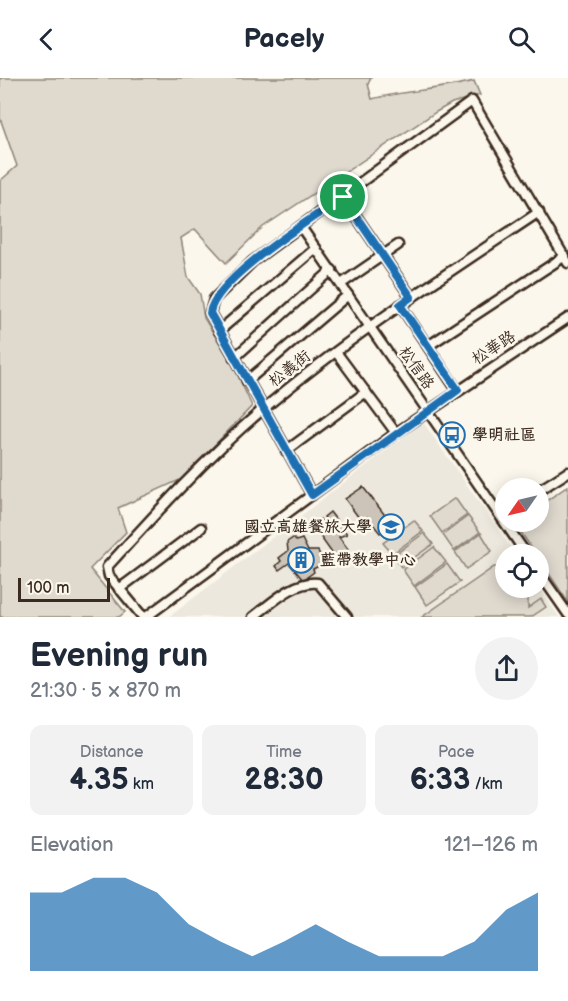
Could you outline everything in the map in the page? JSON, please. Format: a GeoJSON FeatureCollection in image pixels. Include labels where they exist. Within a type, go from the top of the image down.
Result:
{"type":"FeatureCollection","features":[{"type":"Feature","properties":{"kind":"street"},"geometry":{"type":"LineString","coordinates":[[312,495],[210,313],[214,299],[253,261],[472,101],[540,212],[566,260],[428,346]]}},
{"type":"Feature","properties":{"kind":"street"},"geometry":{"type":"LineString","coordinates":[[343,197],[411,297]]}},
{"type":"Feature","properties":{"kind":"street","name":"松義街"},"geometry":{"type":"LineString","coordinates":[[144,617],[109,576],[107,567],[180,488],[263,410],[336,352],[411,297],[540,212]]}},
{"type":"Feature","properties":{"kind":"street","name":"松信路"},"geometry":{"type":"LineString","coordinates":[[301,226],[428,411],[495,503]]}},
{"type":"Feature","properties":{"kind":"street"},"geometry":{"type":"LineString","coordinates":[[341,284],[398,245]]}},
{"type":"Feature","properties":{"kind":"street"},"geometry":{"type":"LineString","coordinates":[[219,331],[316,248]]}},
{"type":"Feature","properties":{"kind":"street"},"geometry":{"type":"LineString","coordinates":[[234,358],[332,270]]}},
{"type":"Feature","properties":{"kind":"street"},"geometry":{"type":"LineString","coordinates":[[247,381],[348,295]]}},
{"type":"Feature","properties":{"kind":"street"},"geometry":{"type":"LineString","coordinates":[[400,305],[458,390]]}},
{"type":"Feature","properties":{"kind":"street","name":"松華路"},"geometry":{"type":"LineString","coordinates":[[144,617],[396,433],[568,318]]}},
{"type":"Feature","properties":{"kind":"street"},"geometry":{"type":"LineString","coordinates":[[336,352],[396,433]]}},
{"type":"Feature","properties":{"kind":"street"},"geometry":{"type":"LineString","coordinates":[[286,451],[366,392]]}},
{"type":"Feature","properties":{"kind":"street"},"geometry":{"type":"LineString","coordinates":[[549,484],[568,472]]}},
{"type":"Feature","properties":{"kind":"street"},"geometry":{"type":"LineString","coordinates":[[119,589],[201,528]]}},
{"type":"Feature","properties":{"kind":"street"},"geometry":{"type":"LineString","coordinates":[[253,617],[299,584],[309,582],[318,583],[347,617]]}},
{"type":"Feature","properties":{"kind":"street"},"geometry":{"type":"LineString","coordinates":[[549,587],[568,614]]}},
{"type":"Feature","properties":{"kind":"shaded area"},"geometry":{"type":"Polygon","coordinates":[[[0,78],[371,78],[368,84],[372,99],[474,81],[480,95],[452,103],[436,112],[263,227],[226,263],[195,229],[181,238],[188,277],[200,294],[204,318],[233,365],[252,406],[182,479],[118,508],[126,532],[90,569],[125,612],[119,617],[0,617],[0,181],[17,166],[0,118],[0,78]]]}},
{"type":"Feature","properties":{"kind":"shaded area","name":"國立高雄餐旅大學"},"geometry":{"type":"Polygon","coordinates":[[[423,422],[495,525],[495,532],[500,532],[508,544],[495,544],[495,598],[546,598],[559,617],[169,617],[423,422]]]}},
{"type":"Feature","properties":{"kind":"shaded area"},"geometry":{"type":"Polygon","coordinates":[[[568,486],[568,602],[549,574],[549,544],[529,544],[521,532],[549,532],[549,499],[568,486]]]}},
{"type":"Feature","properties":{"kind":"shaded area"},"geometry":{"type":"Polygon","coordinates":[[[455,498],[467,515],[442,533],[430,516],[455,498]]]}},
{"type":"Feature","properties":{"kind":"shaded area"},"geometry":{"type":"Polygon","coordinates":[[[468,516],[480,532],[454,551],[443,535],[468,516]]]}},
{"type":"Feature","properties":{"kind":"shaded area"},"geometry":{"type":"Polygon","coordinates":[[[414,520],[423,531],[392,554],[383,543],[414,520]]]}},
{"type":"Feature","properties":{"kind":"shaded area"},"geometry":{"type":"Polygon","coordinates":[[[424,533],[433,544],[401,567],[393,556],[424,533]]]}},
{"type":"Feature","properties":{"kind":"shaded area"},"geometry":{"type":"Polygon","coordinates":[[[481,533],[492,551],[466,569],[455,552],[481,533]]]}},
{"type":"Feature","properties":{"kind":"shaded area"},"geometry":{"type":"Polygon","coordinates":[[[434,547],[446,562],[414,586],[403,570],[434,547]]]}},
{"type":"Feature","properties":{"kind":"shaded area"},"geometry":{"type":"Polygon","coordinates":[[[447,564],[460,582],[427,605],[415,587],[447,564]]]}},
{"type":"Feature","properties":{"kind":"shaded area"},"geometry":{"type":"Polygon","coordinates":[[[494,567],[495,598],[528,598],[528,608],[541,599],[546,607],[531,617],[422,617],[494,567]]]}},
{"type":"Feature","properties":{"kind":"building"},"geometry":{"type":"Polygon","coordinates":[[[363,487],[392,524],[380,533],[367,517],[362,522],[345,499],[363,487]]]}},
{"type":"Feature","properties":{"kind":"building"},"geometry":{"type":"Polygon","coordinates":[[[330,512],[347,534],[339,537],[348,549],[345,552],[348,557],[339,563],[312,525],[320,519],[324,526],[328,523],[324,517],[330,512]]]}},
{"type":"Feature","properties":{"kind":"building","name":"藍帶教學中心"},"geometry":{"type":"Polygon","coordinates":[[[293,538],[296,541],[302,539],[308,551],[318,551],[322,559],[319,566],[313,569],[314,572],[303,580],[289,563],[279,570],[276,566],[281,561],[279,558],[288,551],[287,542],[293,538]]]}},
{"type":"Feature","properties":{"kind":"place","name":"學明社區"},"geometry":{"type":"Point","coordinates":[452,435]}},
{"type":"Feature","properties":{"kind":"place","name":"國立高雄餐旅大學"},"geometry":{"type":"Point","coordinates":[391,527]}},
{"type":"Feature","properties":{"kind":"place","name":"藍帶教學中心"},"geometry":{"type":"Point","coordinates":[301,560]}},
{"type":"Feature","properties":{"kind":"route"},"geometry":{"type":"LineString","coordinates":[[343,197],[411,297],[400,305],[458,390],[312,495],[210,313],[214,299],[253,261],[343,197]]}}]}
